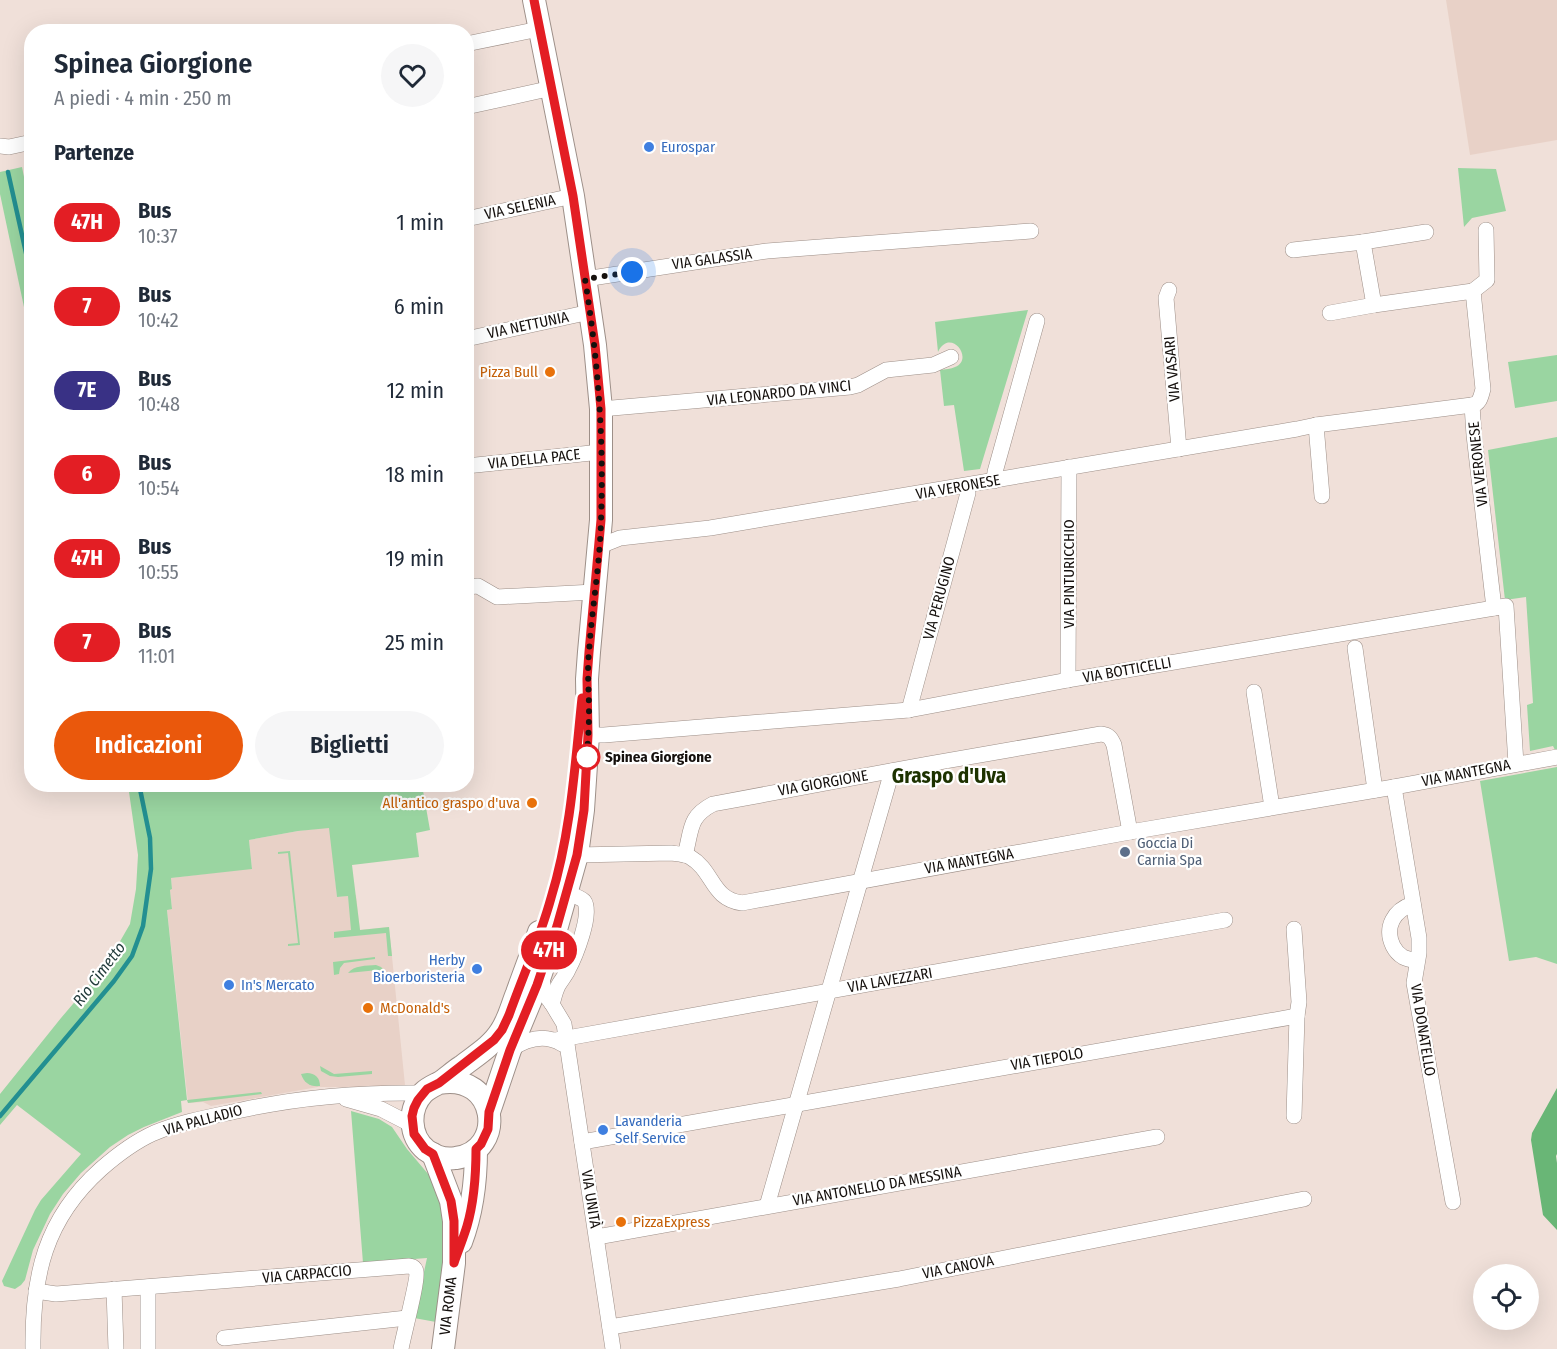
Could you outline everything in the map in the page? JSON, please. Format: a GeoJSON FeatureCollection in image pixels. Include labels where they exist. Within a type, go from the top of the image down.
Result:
{"type":"FeatureCollection","features":[{"type":"Feature","properties":{"kind":"street","name":"VIA ROMA"},"geometry":{"type":"LineString","coordinates":[[431,1088],[498,1035],[509,1015],[577,855],[584,810],[588,735],[587,679],[600,546],[601,409],[595,345],[573,196],[534,0]]}},
{"type":"Feature","properties":{"kind":"street"},"geometry":{"type":"LineString","coordinates":[[474,42],[539,29]]}},
{"type":"Feature","properties":{"kind":"street"},"geometry":{"type":"LineString","coordinates":[[474,105],[552,88]]}},
{"type":"Feature","properties":{"kind":"street"},"geometry":{"type":"LineString","coordinates":[[0,146],[9,147],[24,144]]}},
{"type":"Feature","properties":{"kind":"street","name":"VIA SELENIA"},"geometry":{"type":"LineString","coordinates":[[474,217],[573,196]]}},
{"type":"Feature","properties":{"kind":"street"},"geometry":{"type":"LineString","coordinates":[[1330,313],[1473,291],[1487,280],[1486,230]]}},
{"type":"Feature","properties":{"kind":"street","name":"VIA GALASSIA"},"geometry":{"type":"LineString","coordinates":[[585,279],[767,250],[1031,231]]}},
{"type":"Feature","properties":{"kind":"street"},"geometry":{"type":"LineString","coordinates":[[1293,250],[1426,232]]}},
{"type":"Feature","properties":{"kind":"street"},"geometry":{"type":"LineString","coordinates":[[1363,242],[1374,305]]}},
{"type":"Feature","properties":{"kind":"street","name":"VIA VASARI"},"geometry":{"type":"LineString","coordinates":[[1169,290],[1166,298],[1179,449]]}},
{"type":"Feature","properties":{"kind":"street"},"geometry":{"type":"LineString","coordinates":[[1472,405],[1479,402],[1483,389],[1473,291]]}},
{"type":"Feature","properties":{"kind":"street","name":"VIA NETTUNIA"},"geometry":{"type":"LineString","coordinates":[[474,337],[590,312]]}},
{"type":"Feature","properties":{"kind":"street"},"geometry":{"type":"LineString","coordinates":[[994,481],[1037,321]]}},
{"type":"Feature","properties":{"kind":"street","name":"VIA LEONARDO DA VINCI"},"geometry":{"type":"LineString","coordinates":[[601,409],[850,387],[886,370],[933,365],[951,357]]}},
{"type":"Feature","properties":{"kind":"street","name":"VIA VERONESE"},"geometry":{"type":"LineString","coordinates":[[600,546],[620,538],[710,528],[1316,425],[1472,405],[1494,608]]}},
{"type":"Feature","properties":{"kind":"street"},"geometry":{"type":"LineString","coordinates":[[1316,425],[1322,496]]}},
{"type":"Feature","properties":{"kind":"street","name":"VIA DELLA PACE"},"geometry":{"type":"LineString","coordinates":[[474,465],[602,452]]}},
{"type":"Feature","properties":{"kind":"street","name":"VIA PINTURICCHIO"},"geometry":{"type":"LineString","coordinates":[[1068,680],[1069,467]]}},
{"type":"Feature","properties":{"kind":"street","name":"VIA PERUGINO"},"geometry":{"type":"LineString","coordinates":[[909,710],[968,493],[967,486]]}},
{"type":"Feature","properties":{"kind":"street"},"geometry":{"type":"LineString","coordinates":[[474,586],[478,586],[497,597],[594,592]]}},
{"type":"Feature","properties":{"kind":"street"},"geometry":{"type":"LineString","coordinates":[[1494,608],[1506,606],[1516,764]]}},
{"type":"Feature","properties":{"kind":"street","name":"VIA BOTTICELLI"},"geometry":{"type":"LineString","coordinates":[[588,735],[909,710],[1068,680],[1494,608]]}},
{"type":"Feature","properties":{"kind":"street"},"geometry":{"type":"LineString","coordinates":[[1355,648],[1375,790]]}},
{"type":"Feature","properties":{"kind":"street","name":"VIA ROMA"},"geometry":{"type":"LineString","coordinates":[[454,1263],[471,1206],[476,1149],[488,1129],[489,1112],[510,1050],[543,968],[560,894],[562,856],[582,698],[587,679]]}},
{"type":"Feature","properties":{"kind":"street"},"geometry":{"type":"LineString","coordinates":[[1254,692],[1272,807]]}},
{"type":"Feature","properties":{"kind":"street","name":"VIA GIORGIONE"},"geometry":{"type":"LineString","coordinates":[[685,855],[694,819],[702,810],[713,804],[1078,738],[1107,735],[1112,738],[1114,745],[1130,832]]}},
{"type":"Feature","properties":{"kind":"street","name":"VIA MANTEGNA"},"geometry":{"type":"LineString","coordinates":[[685,855],[697,862],[725,898],[742,903],[1557,757]]}},
{"type":"Feature","properties":{"kind":"street"},"geometry":{"type":"LineString","coordinates":[[767,1206],[892,771]]}},
{"type":"Feature","properties":{"kind":"street","name":"VIA DONATELLO"},"geometry":{"type":"LineString","coordinates":[[1394,787],[1419,938],[1414,983],[1453,1202]]}},
{"type":"Feature","properties":{"kind":"street"},"geometry":{"type":"LineString","coordinates":[[569,808],[574,814],[570,850],[577,855],[671,853],[685,855]]}},
{"type":"Feature","properties":{"kind":"street"},"geometry":{"type":"LineString","coordinates":[[483,1049],[497,1042],[508,1032],[524,1008],[544,1004],[554,1007],[558,987],[568,970],[583,933],[586,909],[584,901],[579,898],[560,894]]}},
{"type":"Feature","properties":{"kind":"street"},"geometry":{"type":"LineString","coordinates":[[1413,904],[1395,915],[1389,929],[1389,936],[1396,952],[1403,957],[1417,961]]}},
{"type":"Feature","properties":{"kind":"street","name":"VIA LAVEZZARI"},"geometry":{"type":"LineString","coordinates":[[563,1042],[1225,920]]}},
{"type":"Feature","properties":{"kind":"street"},"geometry":{"type":"LineString","coordinates":[[1294,929],[1299,1002],[1294,1116]]}},
{"type":"Feature","properties":{"kind":"street","name":"VIA UNITÀ"},"geometry":{"type":"LineString","coordinates":[[543,968],[541,981],[543,990],[564,1024],[563,1042],[582,1142],[613,1349]]}},
{"type":"Feature","properties":{"kind":"street","name":"VIA TIEPOLO"},"geometry":{"type":"LineString","coordinates":[[582,1142],[1297,1016]]}},
{"type":"Feature","properties":{"kind":"street"},"geometry":{"type":"LineString","coordinates":[[510,1050],[531,1038],[544,1037],[563,1042]]}},
{"type":"Feature","properties":{"kind":"street"},"geometry":{"type":"LineString","coordinates":[[412,1125],[414,1108],[431,1088],[457,1082],[474,1089],[481,1096],[489,1112]]}},
{"type":"Feature","properties":{"kind":"street","name":"VIA PALLADIO"},"geometry":{"type":"LineString","coordinates":[[33,1349],[33,1310],[46,1247],[51,1234],[65,1210],[92,1177],[127,1148],[168,1128],[205,1117],[268,1104],[335,1095],[431,1088]]}},
{"type":"Feature","properties":{"kind":"street","name":"VIA PALLADIO"},"geometry":{"type":"LineString","coordinates":[[335,1095],[381,1109],[412,1125]]}},
{"type":"Feature","properties":{"kind":"street","name":"VIA ROMA"},"geometry":{"type":"LineString","coordinates":[[412,1125],[419,1142],[433,1154],[454,1212],[454,1263],[443,1349]]}},
{"type":"Feature","properties":{"kind":"street","name":"VIA ANTONELLO DA MESSINA"},"geometry":{"type":"LineString","coordinates":[[597,1237],[1157,1137]]}},
{"type":"Feature","properties":{"kind":"street"},"geometry":{"type":"LineString","coordinates":[[433,1154],[450,1159],[468,1155],[476,1149]]}},
{"type":"Feature","properties":{"kind":"street","name":"VIA CANOVA"},"geometry":{"type":"LineString","coordinates":[[610,1328],[899,1279],[1304,1199]]}},
{"type":"Feature","properties":{"kind":"street","name":"VIA CARPACCIO"},"geometry":{"type":"LineString","coordinates":[[36,1291],[56,1294],[409,1266],[416,1270],[417,1280],[401,1349]]}},
{"type":"Feature","properties":{"kind":"street"},"geometry":{"type":"LineString","coordinates":[[148,1287],[148,1349]]}},
{"type":"Feature","properties":{"kind":"street"},"geometry":{"type":"LineString","coordinates":[[114,1290],[116,1349]]}},
{"type":"Feature","properties":{"kind":"street"},"geometry":{"type":"LineString","coordinates":[[224,1338],[407,1318]]}},
{"type":"Feature","properties":{"kind":"shaded area"},"geometry":{"type":"Polygon","coordinates":[[[1446,0],[1557,0],[1557,140],[1470,155],[1446,0]]]}},
{"type":"Feature","properties":{"kind":"shaded area"},"geometry":{"type":"Polygon","coordinates":[[[330,827],[337,897],[356,895],[360,930],[389,927],[405,1085],[318,1087],[211,1106],[203,1102],[188,1103],[167,909],[172,908],[171,878],[252,868],[249,840],[330,827]]]}},
{"type":"Feature","properties":{"kind":"green space"},"geometry":{"type":"Polygon","coordinates":[[[22,167],[24,177],[24,307],[0,194],[0,172],[22,167]]]}},
{"type":"Feature","properties":{"kind":"green space"},"geometry":{"type":"Polygon","coordinates":[[[1458,168],[1496,169],[1506,211],[1472,218],[1464,227],[1458,168]]]}},
{"type":"Feature","properties":{"kind":"green space"},"geometry":{"type":"Polygon","coordinates":[[[1028,310],[980,469],[964,471],[954,405],[944,406],[940,370],[953,368],[961,363],[962,352],[954,344],[949,343],[943,345],[938,352],[935,322],[1028,310]]]}},
{"type":"Feature","properties":{"kind":"green space"},"geometry":{"type":"Polygon","coordinates":[[[1557,355],[1557,401],[1515,408],[1508,362],[1557,355]]]}},
{"type":"Feature","properties":{"kind":"green space"},"geometry":{"type":"Polygon","coordinates":[[[1557,437],[1557,754],[1553,746],[1530,751],[1527,705],[1533,703],[1526,597],[1505,600],[1488,450],[1557,437]]]}},
{"type":"Feature","properties":{"kind":"green space"},"geometry":{"type":"Polygon","coordinates":[[[1557,767],[1557,964],[1536,957],[1509,961],[1480,781],[1557,767]]]}},
{"type":"Feature","properties":{"kind":"green space"},"geometry":{"type":"Polygon","coordinates":[[[129,792],[423,792],[430,830],[416,833],[419,857],[352,865],[360,930],[389,927],[392,956],[388,956],[386,933],[334,938],[334,932],[351,930],[348,896],[337,897],[329,828],[249,840],[252,869],[171,878],[172,909],[167,910],[187,1100],[181,1101],[182,1112],[128,1135],[110,1147],[81,1173],[50,1214],[33,1250],[25,1280],[15,1289],[4,1286],[2,1281],[35,1210],[81,1154],[17,1105],[0,1125],[0,1094],[107,964],[130,924],[136,889],[138,855],[129,792]]]}},
{"type":"Feature","properties":{"kind":"green space"},"geometry":{"type":"Polygon","coordinates":[[[290,851],[300,945],[288,946],[288,944],[298,943],[288,853],[278,854],[278,852],[290,851]]]}},
{"type":"Feature","properties":{"kind":"green space"},"geometry":{"type":"Polygon","coordinates":[[[375,957],[375,959],[344,963],[339,974],[334,975],[333,962],[375,957]]]}},
{"type":"Feature","properties":{"kind":"green space"},"geometry":{"type":"Polygon","coordinates":[[[376,965],[385,971],[348,973],[357,967],[376,965]]]}},
{"type":"Feature","properties":{"kind":"green space"},"geometry":{"type":"Polygon","coordinates":[[[320,1066],[334,1074],[372,1071],[372,1074],[330,1076],[321,1071],[320,1066]]]}},
{"type":"Feature","properties":{"kind":"green space"},"geometry":{"type":"Polygon","coordinates":[[[301,1074],[316,1076],[320,1086],[310,1085],[304,1080],[301,1074]]]}},
{"type":"Feature","properties":{"kind":"green space"},"geometry":{"type":"Polygon","coordinates":[[[1557,1088],[1557,1230],[1543,1215],[1531,1140],[1532,1133],[1557,1088]]]}},
{"type":"Feature","properties":{"kind":"green space"},"geometry":{"type":"Polygon","coordinates":[[[261,1092],[262,1094],[188,1103],[187,1100],[261,1092]]]}},
{"type":"Feature","properties":{"kind":"green space"},"geometry":{"type":"Polygon","coordinates":[[[351,1111],[379,1119],[392,1127],[434,1181],[450,1230],[436,1322],[414,1318],[427,1258],[363,1263],[351,1111]]]}},
{"type":"Feature","properties":{"kind":"waterway","name":"Rio Cimetto"},"geometry":{"type":"LineString","coordinates":[[8,172],[24,244]]}},
{"type":"Feature","properties":{"kind":"waterway","name":"Rio Cimetto"},"geometry":{"type":"LineString","coordinates":[[0,1116],[114,981],[132,956],[143,926],[151,869],[150,838],[141,792]]}},
{"type":"Feature","properties":{"kind":"bus line","name":"47H"},"geometry":{"type":"LineString","coordinates":[[534,0],[573,196],[595,345],[601,409],[600,546],[587,679],[589,709],[584,810],[577,855],[557,926],[489,1112],[486,1137],[476,1149],[471,1206],[454,1263],[454,1212],[451,1201],[433,1154],[425,1149],[414,1134],[412,1116],[418,1100],[427,1089],[476,1056],[494,1040],[509,1015],[552,897],[562,856],[582,698]]}},
{"type":"Feature","properties":{"kind":"place","name":"Eurospar"},"geometry":{"type":"Point","coordinates":[649,147]}},
{"type":"Feature","properties":{"kind":"place","name":"Pizza Bull"},"geometry":{"type":"Point","coordinates":[550,372]}},
{"type":"Feature","properties":{"kind":"place","name":"Spinea Giorgione"},"geometry":{"type":"Point","coordinates":[587,757]}},
{"type":"Feature","properties":{"kind":"place","name":"All'antico graspo d'uva"},"geometry":{"type":"Point","coordinates":[532,803]}},
{"type":"Feature","properties":{"kind":"place","name":"Goccia Di Carnia Spa"},"geometry":{"type":"Point","coordinates":[1125,852]}},
{"type":"Feature","properties":{"kind":"place","name":"Herby Bioerboristeria"},"geometry":{"type":"Point","coordinates":[477,969]}},
{"type":"Feature","properties":{"kind":"place","name":"In's Mercato"},"geometry":{"type":"Point","coordinates":[229,985]}},
{"type":"Feature","properties":{"kind":"place","name":"McDonald's"},"geometry":{"type":"Point","coordinates":[368,1008]}},
{"type":"Feature","properties":{"kind":"place","name":"Lavanderia Self Service"},"geometry":{"type":"Point","coordinates":[603,1130]}},
{"type":"Feature","properties":{"kind":"place","name":"PizzaExpress"},"geometry":{"type":"Point","coordinates":[621,1222]}},
{"type":"Feature","properties":{"kind":"district","name":"Graspo d'Uva"},"geometry":{"type":"Point","coordinates":[949,776]}},
{"type":"Feature","properties":{"kind":"route"},"geometry":{"type":"LineString","coordinates":[[587,757],[586,761],[589,709],[587,679],[600,546],[602,452],[601,409],[595,345],[585,279],[632,272]]}}]}
